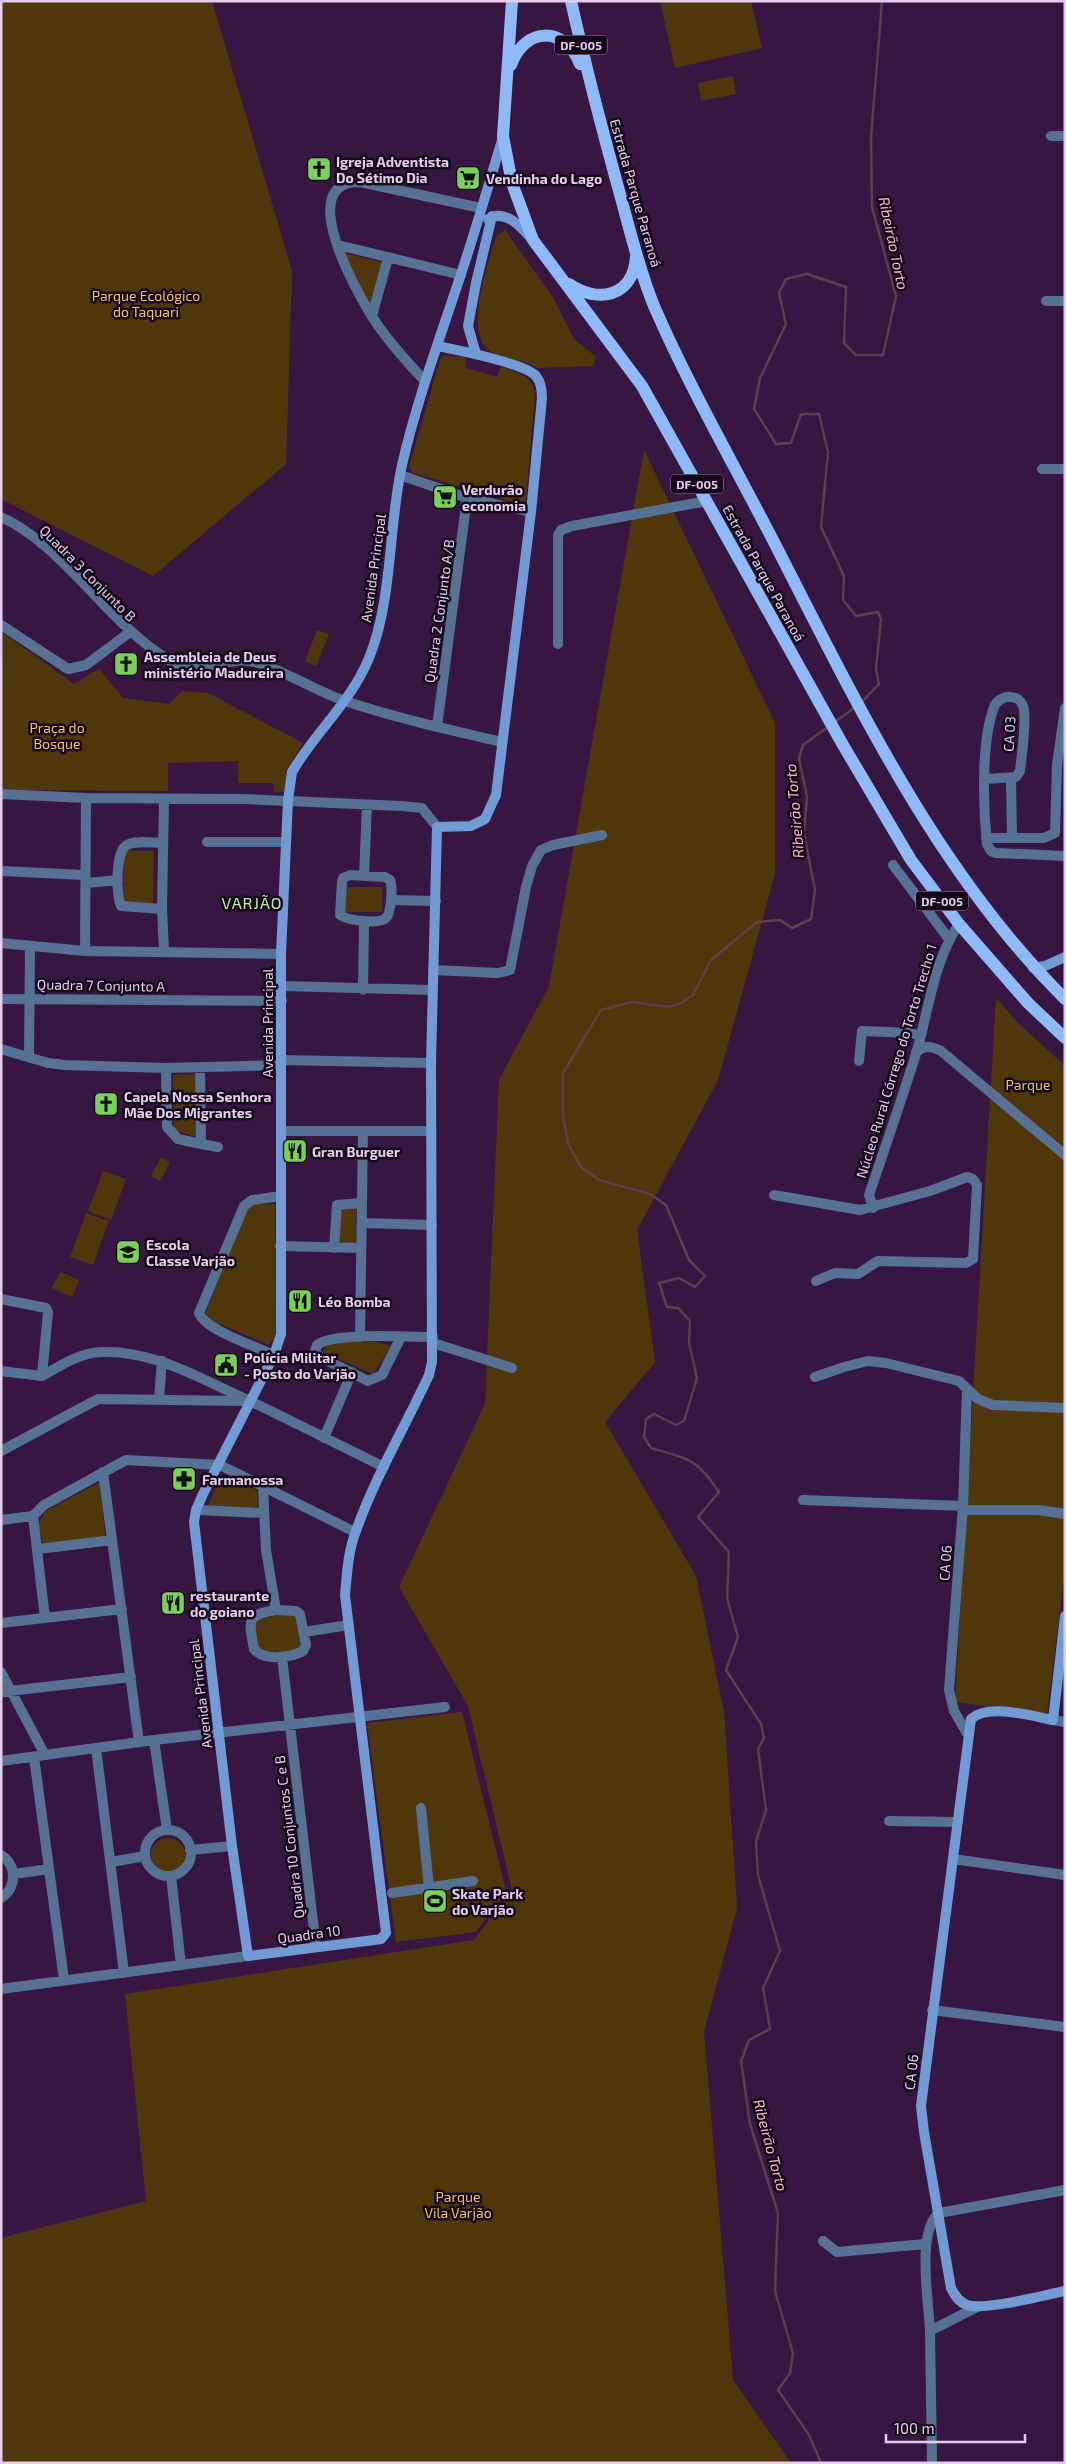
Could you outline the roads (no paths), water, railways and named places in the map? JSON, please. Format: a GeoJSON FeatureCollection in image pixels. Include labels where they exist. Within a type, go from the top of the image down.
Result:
{"type":"FeatureCollection","features":[{"type":"Feature","properties":{"kind":"main road","name":"Estrada Parque Paranoá"},"geometry":{"type":"LineString","coordinates":[[512,1],[503,136],[512,183],[533,240],[642,386],[842,745],[911,860],[959,924],[1028,1003],[1065,1038]]}},
{"type":"Feature","properties":{"kind":"main road","name":"Estrada Parque Paranoá"},"geometry":{"type":"LineString","coordinates":[[571,1],[590,89],[636,254],[654,306],[846,682],[872,729],[963,876],[1033,968],[1065,999]]}},
{"type":"Feature","properties":{"kind":"main road"},"geometry":{"type":"LineString","coordinates":[[507,79],[515,55],[527,40],[549,35],[559,37],[570,45],[590,89]]}},
{"type":"Feature","properties":{"kind":"main road"},"geometry":{"type":"LineString","coordinates":[[563,280],[588,294],[610,294],[620,289],[633,273],[636,254]]}},
{"type":"Feature","properties":{"kind":"street","name":"Avenida Principal"},"geometry":{"type":"LineString","coordinates":[[248,1956],[218,1734],[194,1522],[196,1510],[274,1355],[281,1334],[281,954],[288,800],[292,772],[344,701],[368,660],[384,609],[389,549],[400,475],[425,381],[461,276],[503,136]]}},
{"type":"Feature","properties":{"kind":"street"},"geometry":{"type":"LineString","coordinates":[[1051,136],[1065,136]]}},
{"type":"Feature","properties":{"kind":"street"},"geometry":{"type":"LineString","coordinates":[[425,381],[396,350],[372,316],[356,288],[338,245],[330,220],[329,207],[336,190],[352,182],[481,208]]}},
{"type":"Feature","properties":{"kind":"street"},"geometry":{"type":"LineString","coordinates":[[476,354],[468,326],[492,216]]}},
{"type":"Feature","properties":{"kind":"street"},"geometry":{"type":"LineString","coordinates":[[476,226],[492,216],[503,216],[517,222],[533,240]]}},
{"type":"Feature","properties":{"kind":"street"},"geometry":{"type":"LineString","coordinates":[[338,245],[461,276]]}},
{"type":"Feature","properties":{"kind":"street"},"geometry":{"type":"LineString","coordinates":[[372,316],[388,258]]}},
{"type":"Feature","properties":{"kind":"street"},"geometry":{"type":"LineString","coordinates":[[1046,301],[1065,301]]}},
{"type":"Feature","properties":{"kind":"street"},"geometry":{"type":"LineString","coordinates":[[437,346],[476,354],[526,369],[536,376],[540,384],[541,408],[531,512],[496,795],[485,819],[471,826],[437,827]]}},
{"type":"Feature","properties":{"kind":"street"},"geometry":{"type":"LineString","coordinates":[[1042,469],[1065,469]]}},
{"type":"Feature","properties":{"kind":"street"},"geometry":{"type":"LineString","coordinates":[[400,475],[468,498],[531,512]]}},
{"type":"Feature","properties":{"kind":"street","name":"Quadra 2 Conjunto A/B"},"geometry":{"type":"LineString","coordinates":[[437,727],[468,498]]}},
{"type":"Feature","properties":{"kind":"street"},"geometry":{"type":"LineString","coordinates":[[558,644],[558,536],[561,530],[572,526],[707,501]]}},
{"type":"Feature","properties":{"kind":"street","name":"Quadra 3 Conjunto B"},"geometry":{"type":"LineString","coordinates":[[1,517],[28,532],[54,555],[130,632],[86,665],[68,670],[1,626]]}},
{"type":"Feature","properties":{"kind":"street"},"geometry":{"type":"LineString","coordinates":[[130,632],[172,663],[192,668],[231,662],[255,662],[344,701],[437,727],[502,742]]}},
{"type":"Feature","properties":{"kind":"street","name":"CA 03"},"geometry":{"type":"LineString","coordinates":[[986,838],[985,779],[989,730],[994,708],[999,699],[1011,696],[1018,700],[1024,709],[1020,771],[1018,775],[1011,778],[1012,838]]}},
{"type":"Feature","properties":{"kind":"street"},"geometry":{"type":"LineString","coordinates":[[1065,708],[1057,765],[1055,833],[1044,838],[986,838],[988,848],[996,852],[1065,856]]}},
{"type":"Feature","properties":{"kind":"street"},"geometry":{"type":"LineString","coordinates":[[985,779],[1011,778]]}},
{"type":"Feature","properties":{"kind":"street"},"geometry":{"type":"LineString","coordinates":[[1,794],[86,798],[288,800],[422,808],[437,827],[431,1063],[433,1338],[429,1375],[355,1532],[345,1595],[359,1717]]}},
{"type":"Feature","properties":{"kind":"street"},"geometry":{"type":"LineString","coordinates":[[85,951],[86,798]]}},
{"type":"Feature","properties":{"kind":"street"},"geometry":{"type":"LineString","coordinates":[[164,799],[162,843],[164,951]]}},
{"type":"Feature","properties":{"kind":"street"},"geometry":{"type":"LineString","coordinates":[[364,876],[367,805]]}},
{"type":"Feature","properties":{"kind":"street"},"geometry":{"type":"LineString","coordinates":[[433,970],[507,972],[512,966],[532,866],[541,850],[553,845],[602,835]]}},
{"type":"Feature","properties":{"kind":"street"},"geometry":{"type":"LineString","coordinates":[[207,842],[285,842]]}},
{"type":"Feature","properties":{"kind":"street"},"geometry":{"type":"LineString","coordinates":[[162,843],[132,843],[124,846],[120,854],[118,880],[121,906],[162,909]]}},
{"type":"Feature","properties":{"kind":"street"},"geometry":{"type":"LineString","coordinates":[[893,865],[949,939]]}},
{"type":"Feature","properties":{"kind":"street"},"geometry":{"type":"LineString","coordinates":[[1,871],[85,879],[118,880]]}},
{"type":"Feature","properties":{"kind":"street"},"geometry":{"type":"LineString","coordinates":[[350,875],[364,876],[388,878],[392,884],[388,917],[385,919],[364,921],[340,915],[343,878],[350,875]]}},
{"type":"Feature","properties":{"kind":"street"},"geometry":{"type":"LineString","coordinates":[[391,900],[436,901]]}},
{"type":"Feature","properties":{"kind":"street"},"geometry":{"type":"LineString","coordinates":[[364,921],[364,990]]}},
{"type":"Feature","properties":{"kind":"street","name":"Núcleo Rural Córrego do Torto Trecho 1"},"geometry":{"type":"LineString","coordinates":[[873,1208],[869,1195],[921,1036],[939,964],[949,939],[959,924]]}},
{"type":"Feature","properties":{"kind":"street"},"geometry":{"type":"LineString","coordinates":[[1,943],[85,951],[281,954]]}},
{"type":"Feature","properties":{"kind":"street"},"geometry":{"type":"LineString","coordinates":[[1,999],[29,998],[30,946]]}},
{"type":"Feature","properties":{"kind":"street"},"geometry":{"type":"LineString","coordinates":[[1033,968],[1045,966],[1065,957]]}},
{"type":"Feature","properties":{"kind":"street"},"geometry":{"type":"LineString","coordinates":[[282,986],[364,990],[432,990]]}},
{"type":"Feature","properties":{"kind":"street","name":"Quadra 7 Conjunto A"},"geometry":{"type":"LineString","coordinates":[[29,1057],[29,998],[282,1001]]}},
{"type":"Feature","properties":{"kind":"street"},"geometry":{"type":"LineString","coordinates":[[859,1061],[862,1031],[921,1036]]}},
{"type":"Feature","properties":{"kind":"street"},"geometry":{"type":"LineString","coordinates":[[916,1052],[924,1047],[932,1046],[941,1051],[1065,1155]]}},
{"type":"Feature","properties":{"kind":"street"},"geometry":{"type":"LineString","coordinates":[[1,1049],[57,1065],[166,1068],[281,1062],[431,1063]]}},
{"type":"Feature","properties":{"kind":"street"},"geometry":{"type":"LineString","coordinates":[[200,1066],[201,1144]]}},
{"type":"Feature","properties":{"kind":"street"},"geometry":{"type":"LineString","coordinates":[[166,1068],[167,1127],[178,1140],[218,1147]]}},
{"type":"Feature","properties":{"kind":"street"},"geometry":{"type":"LineString","coordinates":[[282,1131],[431,1131]]}},
{"type":"Feature","properties":{"kind":"street"},"geometry":{"type":"LineString","coordinates":[[360,1337],[363,1132]]}},
{"type":"Feature","properties":{"kind":"street"},"geometry":{"type":"LineString","coordinates":[[774,1195],[860,1210],[873,1208],[967,1177],[973,1179],[977,1185],[973,1258],[966,1263],[878,1261],[864,1272],[858,1274],[835,1273],[816,1282]]}},
{"type":"Feature","properties":{"kind":"street"},"geometry":{"type":"LineString","coordinates":[[274,1355],[213,1328],[205,1323],[199,1313],[244,1206],[252,1200],[281,1196]]}},
{"type":"Feature","properties":{"kind":"street"},"geometry":{"type":"LineString","coordinates":[[334,1248],[336,1205],[362,1203]]}},
{"type":"Feature","properties":{"kind":"street"},"geometry":{"type":"LineString","coordinates":[[362,1224],[432,1225]]}},
{"type":"Feature","properties":{"kind":"street"},"geometry":{"type":"LineString","coordinates":[[280,1246],[362,1248]]}},
{"type":"Feature","properties":{"kind":"street"},"geometry":{"type":"LineString","coordinates":[[1,1299],[35,1304],[46,1308],[48,1312],[42,1376]]}},
{"type":"Feature","properties":{"kind":"street"},"geometry":{"type":"LineString","coordinates":[[401,1337],[382,1375],[368,1381],[320,1357],[315,1351],[317,1345],[324,1340],[360,1337],[401,1337],[433,1338],[512,1368]]}},
{"type":"Feature","properties":{"kind":"street"},"geometry":{"type":"LineString","coordinates":[[1,1371],[42,1376],[72,1360],[100,1352],[130,1353],[162,1361],[250,1401],[384,1467]]}},
{"type":"Feature","properties":{"kind":"street"},"geometry":{"type":"LineString","coordinates":[[159,1398],[162,1361]]}},
{"type":"Feature","properties":{"kind":"street"},"geometry":{"type":"LineString","coordinates":[[815,1378],[844,1367],[868,1361],[886,1362],[959,1381],[978,1399],[993,1405],[1065,1408]]}},
{"type":"Feature","properties":{"kind":"street"},"geometry":{"type":"LineString","coordinates":[[324,1438],[352,1372]]}},
{"type":"Feature","properties":{"kind":"street","name":"CA 06"},"geometry":{"type":"LineString","coordinates":[[967,1389],[962,1508],[949,1690],[954,1711],[968,1734]]}},
{"type":"Feature","properties":{"kind":"street"},"geometry":{"type":"LineString","coordinates":[[1,1451],[90,1401],[105,1398],[159,1398],[250,1401]]}},
{"type":"Feature","properties":{"kind":"street"},"geometry":{"type":"LineString","coordinates":[[1,1520],[33,1516],[44,1505],[126,1460],[220,1464],[355,1532]]}},
{"type":"Feature","properties":{"kind":"street"},"geometry":{"type":"LineString","coordinates":[[103,1472],[139,1742]]}},
{"type":"Feature","properties":{"kind":"street"},"geometry":{"type":"LineString","coordinates":[[263,1487],[266,1550],[276,1610]]}},
{"type":"Feature","properties":{"kind":"street"},"geometry":{"type":"LineString","coordinates":[[803,1500],[1038,1510],[1065,1514]]}},
{"type":"Feature","properties":{"kind":"street"},"geometry":{"type":"LineString","coordinates":[[196,1510],[264,1512]]}},
{"type":"Feature","properties":{"kind":"street"},"geometry":{"type":"LineString","coordinates":[[33,1516],[45,1618]]}},
{"type":"Feature","properties":{"kind":"street"},"geometry":{"type":"LineString","coordinates":[[38,1549],[112,1540]]}},
{"type":"Feature","properties":{"kind":"street"},"geometry":{"type":"LineString","coordinates":[[1,1623],[122,1608]]}},
{"type":"Feature","properties":{"kind":"street"},"geometry":{"type":"LineString","coordinates":[[276,1610],[299,1612],[306,1645],[303,1651],[282,1657],[261,1655],[255,1651],[250,1624],[253,1615],[276,1610]]}},
{"type":"Feature","properties":{"kind":"street"},"geometry":{"type":"LineString","coordinates":[[1065,1616],[1052,1720],[1065,1722]]}},
{"type":"Feature","properties":{"kind":"street"},"geometry":{"type":"LineString","coordinates":[[304,1632],[349,1625]]}},
{"type":"Feature","properties":{"kind":"street","name":"Quadra 10 Conjuntos C e B"},"geometry":{"type":"LineString","coordinates":[[282,1657],[316,1947]]}},
{"type":"Feature","properties":{"kind":"street"},"geometry":{"type":"LineString","coordinates":[[1,1672],[6,1692],[45,1755]]}},
{"type":"Feature","properties":{"kind":"street"},"geometry":{"type":"LineString","coordinates":[[6,1692],[131,1677]]}},
{"type":"Feature","properties":{"kind":"street"},"geometry":{"type":"LineString","coordinates":[[1,1761],[154,1740],[445,1706]]}},
{"type":"Feature","properties":{"kind":"street","name":"CA 06"},"geometry":{"type":"LineString","coordinates":[[977,2307],[961,2302],[951,2288],[924,2132],[921,2106],[932,2010],[968,1734],[972,1719],[985,1712],[1016,1714],[1052,1720]]}},
{"type":"Feature","properties":{"kind":"street","name":"Quadra 10"},"geometry":{"type":"LineString","coordinates":[[248,1956],[374,1940],[384,1936],[386,1925],[359,1717]]}},
{"type":"Feature","properties":{"kind":"street"},"geometry":{"type":"LineString","coordinates":[[154,1740],[167,1830]]}},
{"type":"Feature","properties":{"kind":"street"},"geometry":{"type":"LineString","coordinates":[[96,1748],[124,1972]]}},
{"type":"Feature","properties":{"kind":"street"},"geometry":{"type":"LineString","coordinates":[[34,1757],[64,1980]]}},
{"type":"Feature","properties":{"kind":"street"},"geometry":{"type":"LineString","coordinates":[[421,1808],[429,1888]]}},
{"type":"Feature","properties":{"kind":"street"},"geometry":{"type":"LineString","coordinates":[[889,1821],[958,1822]]}},
{"type":"Feature","properties":{"kind":"street"},"geometry":{"type":"LineString","coordinates":[[167,1830],[178,1833],[186,1840],[190,1850],[189,1862],[182,1872],[171,1876],[159,1875],[150,1867],[145,1856],[146,1846],[150,1838],[167,1830]]}},
{"type":"Feature","properties":{"kind":"street"},"geometry":{"type":"LineString","coordinates":[[190,1850],[232,1846]]}},
{"type":"Feature","properties":{"kind":"street"},"geometry":{"type":"LineString","coordinates":[[1,1855],[10,1864],[14,1874],[12,1887],[1,1898]]}},
{"type":"Feature","properties":{"kind":"street"},"geometry":{"type":"LineString","coordinates":[[111,1862],[145,1856]]}},
{"type":"Feature","properties":{"kind":"street"},"geometry":{"type":"LineString","coordinates":[[953,1859],[1065,1875]]}},
{"type":"Feature","properties":{"kind":"street"},"geometry":{"type":"LineString","coordinates":[[14,1874],[49,1869]]}},
{"type":"Feature","properties":{"kind":"street"},"geometry":{"type":"LineString","coordinates":[[171,1876],[181,1965]]}},
{"type":"Feature","properties":{"kind":"street"},"geometry":{"type":"LineString","coordinates":[[392,1893],[473,1881]]}},
{"type":"Feature","properties":{"kind":"street"},"geometry":{"type":"LineString","coordinates":[[1,1988],[248,1956]]}},
{"type":"Feature","properties":{"kind":"street"},"geometry":{"type":"LineString","coordinates":[[932,2010],[1065,2027]]}},
{"type":"Feature","properties":{"kind":"street"},"geometry":{"type":"LineString","coordinates":[[932,2463],[930,2331],[925,2244],[931,2221],[939,2213],[1065,2190]]}},
{"type":"Feature","properties":{"kind":"street"},"geometry":{"type":"LineString","coordinates":[[823,2241],[837,2252],[925,2244]]}},
{"type":"Feature","properties":{"kind":"street"},"geometry":{"type":"LineString","coordinates":[[930,2331],[977,2307],[1065,2291]]}},
{"type":"Feature","properties":{"kind":"waterway","name":"Ribeirão Torto"},"geometry":{"type":"LineString","coordinates":[[861,703],[879,684],[876,669],[881,619],[878,612],[856,616],[843,600],[844,576],[821,527],[828,452],[819,414],[801,414],[791,443],[776,444],[754,409],[760,378],[786,324],[779,293],[786,279],[807,274],[846,287],[844,343],[856,355],[883,355],[896,296],[872,207],[871,138],[882,1]]}},
{"type":"Feature","properties":{"kind":"waterway","name":"Ribeirão Torto"},"geometry":{"type":"LineString","coordinates":[[835,722],[854,708]]}},
{"type":"Feature","properties":{"kind":"waterway","name":"Ribeirão Torto"},"geometry":{"type":"LineString","coordinates":[[821,2463],[809,2435],[778,2390],[790,2373],[793,2353],[775,2291],[778,2213],[750,2124],[741,2061],[749,2040],[770,2029],[763,1988],[780,1951],[758,1875],[756,1841],[766,1810],[758,1749],[764,1738],[761,1724],[726,1670],[738,1637],[727,1598],[729,1552],[698,1517],[719,1492],[698,1466],[691,1461],[651,1448],[644,1437],[646,1419],[654,1414],[676,1425],[684,1421],[697,1378],[689,1343],[690,1321],[678,1308],[667,1307],[659,1283],[679,1278],[695,1287],[705,1276],[689,1260],[666,1205],[650,1194],[599,1180],[581,1167],[568,1144],[563,1115],[563,1073],[601,1010],[632,1002],[669,1007],[681,1003],[693,995],[711,960],[757,922],[780,920],[792,928],[811,919],[815,890],[804,834],[807,797],[799,758],[803,745],[828,727]]}},
{"type":"Feature","properties":{"kind":"place","name":"Igreja Adventista Do Sétimo Dia"},"geometry":{"type":"Point","coordinates":[319,169]}},
{"type":"Feature","properties":{"kind":"place","name":"Vendinha do Lago"},"geometry":{"type":"Point","coordinates":[468,178]}},
{"type":"Feature","properties":{"kind":"place","name":"Verdurão economia"},"geometry":{"type":"Point","coordinates":[445,497]}},
{"type":"Feature","properties":{"kind":"place","name":"Assembleia de Deus ministério Madureira"},"geometry":{"type":"Point","coordinates":[126,664]}},
{"type":"Feature","properties":{"kind":"place","name":"Capela Nossa Senhora Mãe Dos Migrantes"},"geometry":{"type":"Point","coordinates":[106,1104]}},
{"type":"Feature","properties":{"kind":"place","name":"Gran Burguer"},"geometry":{"type":"Point","coordinates":[295,1151]}},
{"type":"Feature","properties":{"kind":"place","name":"Escola Classe Varjão"},"geometry":{"type":"Point","coordinates":[128,1252]}},
{"type":"Feature","properties":{"kind":"place","name":"Léo Bomba"},"geometry":{"type":"Point","coordinates":[300,1301]}},
{"type":"Feature","properties":{"kind":"place","name":"Polícia Militar - Posto do Varjão"},"geometry":{"type":"Point","coordinates":[226,1365]}},
{"type":"Feature","properties":{"kind":"place","name":"Farmanossa"},"geometry":{"type":"Point","coordinates":[184,1479]}},
{"type":"Feature","properties":{"kind":"place","name":"restaurante do goiano"},"geometry":{"type":"Point","coordinates":[173,1603]}},
{"type":"Feature","properties":{"kind":"place","name":"Skate Park do Varjão"},"geometry":{"type":"Point","coordinates":[435,1901]}},
{"type":"Feature","properties":{"kind":"district","name":"VARJÃO"},"geometry":{"type":"Point","coordinates":[252,902]}},
{"type":"Feature","properties":{"kind":"park label","name":"Parque Ecológico do Taquari"},"geometry":{"type":"Point","coordinates":[146,304]}},
{"type":"Feature","properties":{"kind":"park label","name":"Praça do Bosque"},"geometry":{"type":"Point","coordinates":[57,736]}},
{"type":"Feature","properties":{"kind":"park label","name":"Parque"},"geometry":{"type":"Point","coordinates":[1028,1084]}},
{"type":"Feature","properties":{"kind":"park label","name":"Parque Vila Varjão"},"geometry":{"type":"Point","coordinates":[458,2204]}}]}
